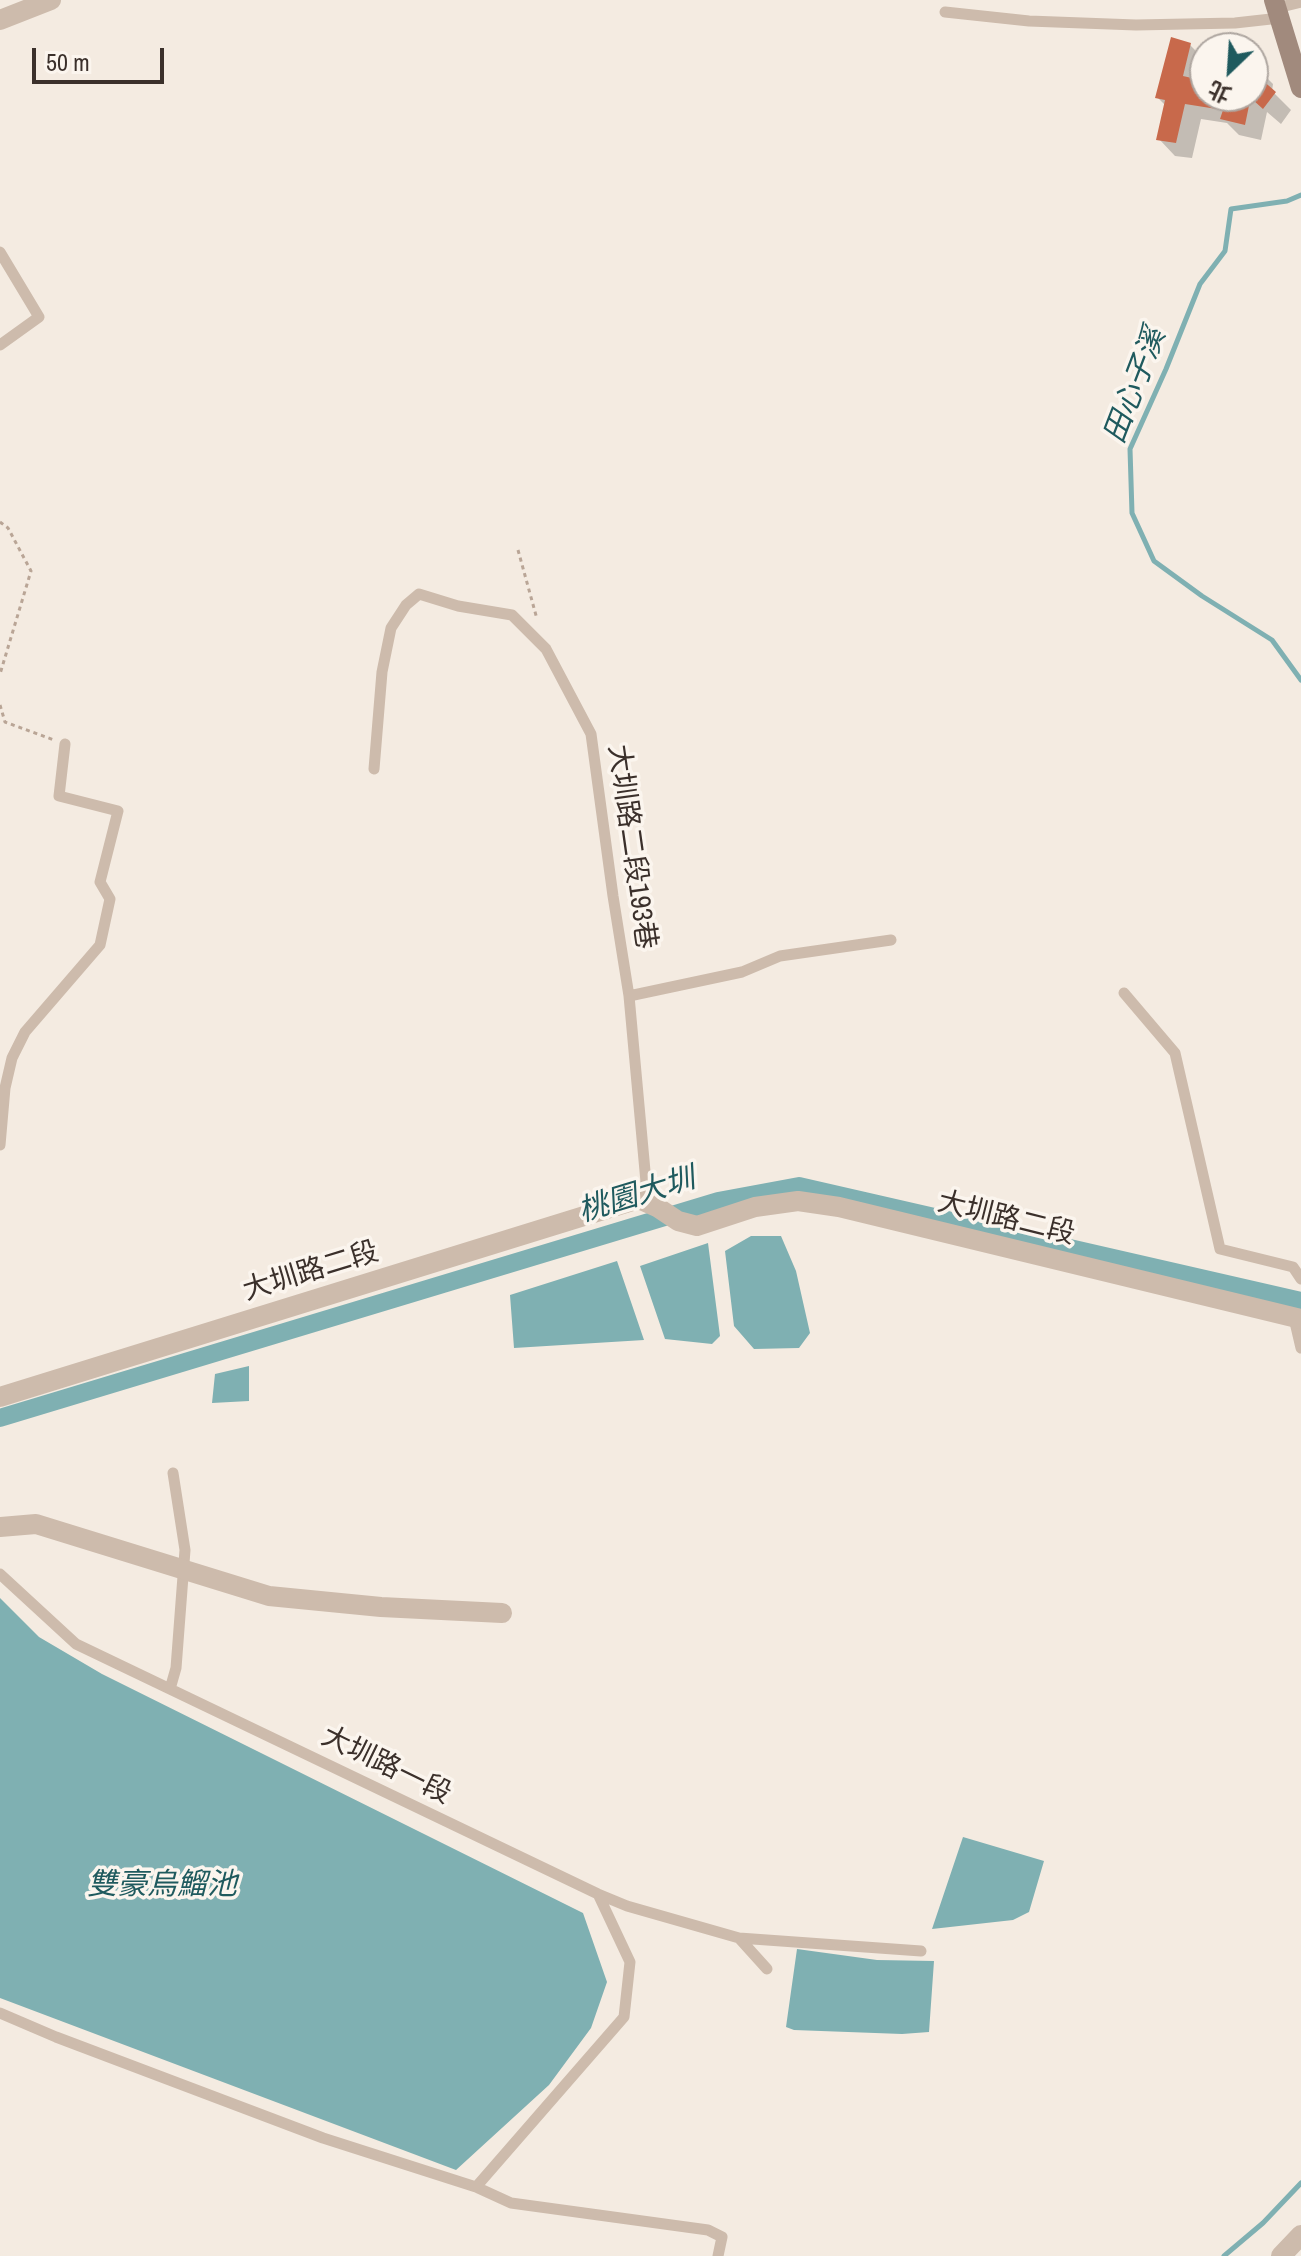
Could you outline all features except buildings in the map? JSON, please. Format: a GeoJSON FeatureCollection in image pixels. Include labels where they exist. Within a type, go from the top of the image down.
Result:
{"type":"FeatureCollection","features":[{"type":"Feature","properties":{"kind":"main road"},"geometry":{"type":"LineString","coordinates":[[1277,9],[1301,88]]}},
{"type":"Feature","properties":{"kind":"street"},"geometry":{"type":"LineString","coordinates":[[0,20],[51,0]]}},
{"type":"Feature","properties":{"kind":"street","name":"大圳路二段"},"geometry":{"type":"LineString","coordinates":[[0,1397],[639,1199],[678,1221],[697,1226],[755,1207],[798,1201],[839,1207],[1298,1318]]}},
{"type":"Feature","properties":{"kind":"street"},"geometry":{"type":"LineString","coordinates":[[0,1527],[36,1524],[269,1596],[381,1607],[502,1613]]}},
{"type":"Feature","properties":{"kind":"street"},"geometry":{"type":"LineString","coordinates":[[1281,2256],[1301,2235]]}},
{"type":"Feature","properties":{"kind":"lane"},"geometry":{"type":"LineString","coordinates":[[945,12],[1029,21],[1136,25],[1235,23],[1301,2]]}},
{"type":"Feature","properties":{"kind":"lane"},"geometry":{"type":"LineString","coordinates":[[0,252],[39,317],[0,345]]}},
{"type":"Feature","properties":{"kind":"lane","name":"大圳路二段193巷"},"geometry":{"type":"LineString","coordinates":[[374,769],[382,672],[391,628],[406,605],[419,594],[458,606],[512,615],[546,649],[591,734],[629,996],[646,1182],[639,1199]]}},
{"type":"Feature","properties":{"kind":"lane"},"geometry":{"type":"LineString","coordinates":[[0,1145],[5,1088],[12,1058],[25,1032],[100,945],[110,899],[100,882],[118,811],[59,796],[65,744]]}},
{"type":"Feature","properties":{"kind":"lane"},"geometry":{"type":"LineString","coordinates":[[629,996],[742,972],[780,956],[891,940]]}},
{"type":"Feature","properties":{"kind":"lane"},"geometry":{"type":"LineString","coordinates":[[1124,993],[1175,1053],[1220,1249],[1293,1267],[1301,1279]]}},
{"type":"Feature","properties":{"kind":"lane"},"geometry":{"type":"LineString","coordinates":[[1298,1318],[1301,1348]]}},
{"type":"Feature","properties":{"kind":"lane"},"geometry":{"type":"LineString","coordinates":[[170,1689],[176,1668],[185,1550],[173,1473]]}},
{"type":"Feature","properties":{"kind":"lane","name":"大圳路一段"},"geometry":{"type":"LineString","coordinates":[[0,1574],[76,1644],[627,1906],[739,1938],[921,1951]]}},
{"type":"Feature","properties":{"kind":"lane"},"geometry":{"type":"LineString","coordinates":[[476,2187],[624,2017],[630,1962],[598,1894]]}},
{"type":"Feature","properties":{"kind":"lane"},"geometry":{"type":"LineString","coordinates":[[739,1938],[767,1969]]}},
{"type":"Feature","properties":{"kind":"lane"},"geometry":{"type":"LineString","coordinates":[[0,2013],[323,2138],[476,2187],[511,2203],[708,2230],[722,2237],[718,2256]]}},
{"type":"Feature","properties":{"kind":"path"},"geometry":{"type":"LineString","coordinates":[[0,522],[8,528],[31,571],[0,674]]}},
{"type":"Feature","properties":{"kind":"path"},"geometry":{"type":"LineString","coordinates":[[518,550],[546,649]]}},
{"type":"Feature","properties":{"kind":"path"},"geometry":{"type":"LineString","coordinates":[[0,705],[5,722],[65,744]]}},
{"type":"Feature","properties":{"kind":"water"},"geometry":{"type":"Polygon","coordinates":[[[751,1236],[781,1236],[796,1271],[810,1333],[799,1348],[754,1349],[734,1326],[725,1251],[751,1236]]]}},
{"type":"Feature","properties":{"kind":"water"},"geometry":{"type":"Polygon","coordinates":[[[708,1243],[720,1336],[712,1344],[665,1339],[640,1266],[708,1243]]]}},
{"type":"Feature","properties":{"kind":"water"},"geometry":{"type":"Polygon","coordinates":[[[617,1261],[644,1340],[514,1348],[510,1295],[617,1261]]]}},
{"type":"Feature","properties":{"kind":"water"},"geometry":{"type":"Polygon","coordinates":[[[249,1366],[249,1401],[212,1403],[215,1374],[249,1366]]]}},
{"type":"Feature","properties":{"kind":"water","name":"雙豪烏鰡池"},"geometry":{"type":"Polygon","coordinates":[[[0,1598],[39,1637],[102,1674],[583,1913],[607,1982],[591,2028],[549,2085],[456,2170],[0,1998],[0,1598]]]}},
{"type":"Feature","properties":{"kind":"water"},"geometry":{"type":"Polygon","coordinates":[[[963,1837],[1044,1861],[1029,1912],[1013,1920],[932,1929],[963,1837]]]}},
{"type":"Feature","properties":{"kind":"water"},"geometry":{"type":"Polygon","coordinates":[[[797,1949],[877,1960],[934,1961],[929,2032],[902,2034],[794,2030],[786,2027],[797,1949]]]}},
{"type":"Feature","properties":{"kind":"waterway","name":"田心子溪"},"geometry":{"type":"LineString","coordinates":[[1301,195],[1287,201],[1231,209],[1225,251],[1200,284],[1130,449],[1132,513],[1154,561],[1272,640],[1301,680]]}},
{"type":"Feature","properties":{"kind":"waterway","name":"桃園大圳"},"geometry":{"type":"LineString","coordinates":[[0,1418],[718,1201],[799,1186],[1301,1301]]}},
{"type":"Feature","properties":{"kind":"waterway","name":"田心子溪"},"geometry":{"type":"LineString","coordinates":[[1224,2256],[1263,2223],[1301,2183]]}}]}
